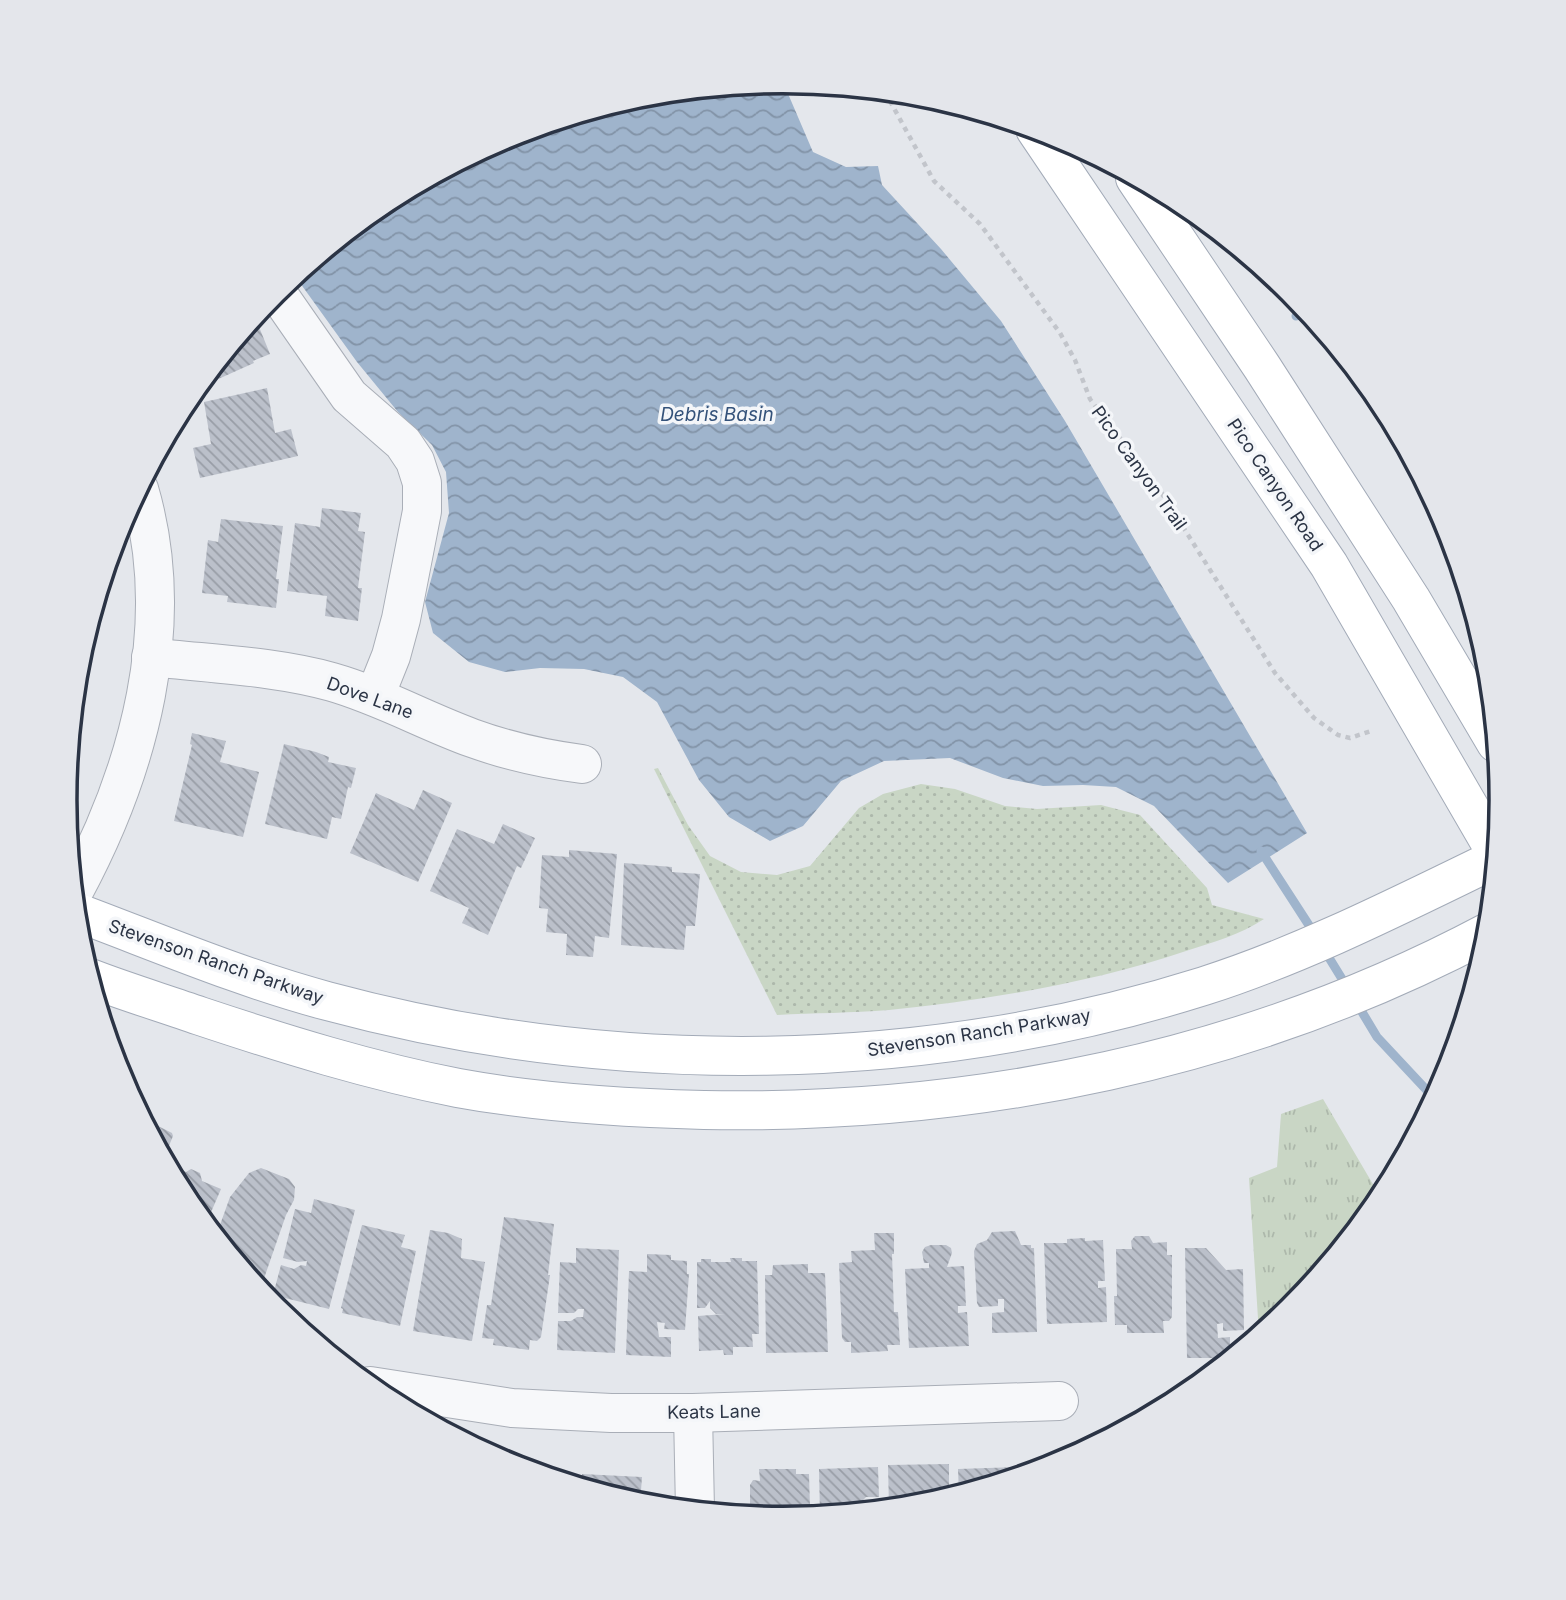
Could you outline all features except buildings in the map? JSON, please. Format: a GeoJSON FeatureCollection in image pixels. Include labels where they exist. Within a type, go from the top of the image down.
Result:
{"type":"FeatureCollection","features":[{"type":"Feature","properties":{"kind":"main road","name":"Pico Canyon Road"},"geometry":{"type":"LineString","coordinates":[[1045,145],[1329,565],[1487,838]]}},
{"type":"Feature","properties":{"kind":"main road"},"geometry":{"type":"LineString","coordinates":[[1147,196],[1262,366],[1404,587],[1484,723]]}},
{"type":"Feature","properties":{"kind":"main road","name":"Stevenson Ranch Parkway"},"geometry":{"type":"LineString","coordinates":[[87,916],[233,971],[338,1004],[401,1019],[503,1038],[663,1055],[819,1055],[919,1046],[1011,1031],[1118,1010],[1206,985],[1356,925],[1485,864]]}},
{"type":"Feature","properties":{"kind":"main road"},"geometry":{"type":"LineString","coordinates":[[101,982],[265,1038],[362,1065],[458,1087],[550,1101],[642,1109],[766,1111],[866,1107],[974,1095],[1076,1079],[1247,1035],[1383,982],[1475,938]]}},
{"type":"Feature","properties":{"kind":"street"},"geometry":{"type":"LineString","coordinates":[[283,302],[349,396],[403,443],[415,461],[422,484],[422,511],[401,619],[391,656],[375,696]]}},
{"type":"Feature","properties":{"kind":"street"},"geometry":{"type":"LineString","coordinates":[[82,875],[112,813],[132,755],[145,704],[152,657],[155,600],[142,506]]}},
{"type":"Feature","properties":{"kind":"street","name":"Dove Lane"},"geometry":{"type":"LineString","coordinates":[[152,657],[289,673],[331,682],[375,696],[470,737],[512,751],[547,760],[582,764]]}},
{"type":"Feature","properties":{"kind":"street","name":"Keats Lane"},"geometry":{"type":"LineString","coordinates":[[396,1390],[512,1408],[611,1413],[693,1413],[1059,1401]]}},
{"type":"Feature","properties":{"kind":"street"},"geometry":{"type":"LineString","coordinates":[[693,1413],[695,1500]]}},
{"type":"Feature","properties":{"kind":"path","name":"Pico Canyon Trail"},"geometry":{"type":"LineString","coordinates":[[891,103],[934,181],[988,233],[1060,333],[1075,360],[1090,399],[1161,492],[1275,673],[1314,718],[1338,734],[1349,738],[1374,730]]}},
{"type":"Feature","properties":{"kind":"green space"},"geometry":{"type":"Polygon","coordinates":[[[658,768],[688,825],[710,856],[741,872],[777,875],[810,866],[859,808],[883,794],[921,784],[955,789],[1005,806],[1037,809],[1101,805],[1140,815],[1207,888],[1212,905],[1264,919],[1226,938],[1150,962],[1039,989],[889,1010],[777,1015],[654,769],[658,768]]]}},
{"type":"Feature","properties":{"kind":"green space"},"geometry":{"type":"Polygon","coordinates":[[[1323,1099],[1374,1186],[1314,1265],[1258,1321],[1249,1178],[1277,1167],[1281,1114],[1323,1099]]]}},
{"type":"Feature","properties":{"kind":"water","name":"Debris Basin"},"geometry":{"type":"Polygon","coordinates":[[[788,94],[813,152],[846,167],[878,166],[882,185],[941,249],[1001,321],[1065,421],[1307,833],[1228,883],[1154,806],[1116,787],[1043,786],[1003,778],[950,758],[884,761],[841,781],[803,826],[770,841],[729,817],[699,780],[657,702],[623,677],[584,669],[540,668],[505,672],[469,662],[433,633],[425,602],[449,513],[446,472],[432,445],[398,412],[357,362],[301,285],[353,240],[391,213],[471,167],[556,131],[600,118],[691,100],[788,94]]]}},
{"type":"Feature","properties":{"kind":"waterway"},"geometry":{"type":"LineString","coordinates":[[1261,851],[1314,933]]}},
{"type":"Feature","properties":{"kind":"waterway"},"geometry":{"type":"LineString","coordinates":[[1323,948],[1347,987]]}},
{"type":"Feature","properties":{"kind":"waterway"},"geometry":{"type":"LineString","coordinates":[[1356,1002],[1377,1037],[1426,1090]]}}]}
